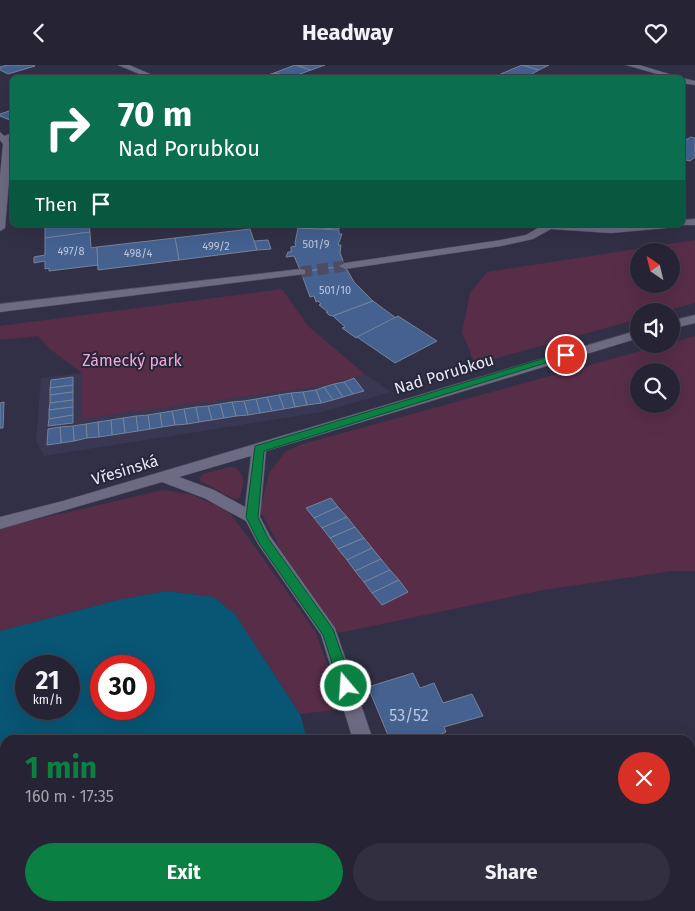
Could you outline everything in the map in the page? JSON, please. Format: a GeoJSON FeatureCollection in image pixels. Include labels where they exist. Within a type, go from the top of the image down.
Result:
{"type":"FeatureCollection","features":[{"type":"Feature","properties":{"kind":"street"},"geometry":{"type":"LineString","coordinates":[[122,65],[148,75]]}},
{"type":"Feature","properties":{"kind":"street"},"geometry":{"type":"LineString","coordinates":[[630,65],[668,75]]}},
{"type":"Feature","properties":{"kind":"street"},"geometry":{"type":"LineString","coordinates":[[0,228],[4,161],[8,143],[6,136]]}},
{"type":"Feature","properties":{"kind":"street"},"geometry":{"type":"LineString","coordinates":[[345,266],[508,242],[529,237],[542,227]]}},
{"type":"Feature","properties":{"kind":"street"},"geometry":{"type":"LineString","coordinates":[[557,227],[611,231],[648,227]]}},
{"type":"Feature","properties":{"kind":"street"},"geometry":{"type":"LineString","coordinates":[[0,308],[301,271]]}},
{"type":"Feature","properties":{"kind":"street"},"geometry":{"type":"LineString","coordinates":[[680,323],[695,319]]}},
{"type":"Feature","properties":{"kind":"street","name":"Nad Porubkou"},"geometry":{"type":"LineString","coordinates":[[259,449],[630,337]]}},
{"type":"Feature","properties":{"kind":"street"},"geometry":{"type":"LineString","coordinates":[[259,449],[252,517],[264,540],[329,633],[362,735]]}},
{"type":"Feature","properties":{"kind":"street","name":"Vřesinská"},"geometry":{"type":"LineString","coordinates":[[0,523],[259,449]]}},
{"type":"Feature","properties":{"kind":"street"},"geometry":{"type":"LineString","coordinates":[[163,477],[209,494],[252,517]]}},
{"type":"Feature","properties":{"kind":"shaded area"},"geometry":{"type":"Polygon","coordinates":[[[82,373],[82,418],[315,387],[366,375],[391,392],[322,412],[44,456],[36,441],[41,378],[82,373]]]}},
{"type":"Feature","properties":{"kind":"green space"},"geometry":{"type":"Polygon","coordinates":[[[695,240],[695,303],[680,307],[680,303],[630,303],[630,321],[475,364],[462,332],[470,293],[487,272],[630,250],[630,293],[680,293],[680,243],[676,243],[695,240]]]}},
{"type":"Feature","properties":{"kind":"green space","name":"Zámecký park"},"geometry":{"type":"Polygon","coordinates":[[[282,289],[308,326],[366,375],[315,387],[81,419],[82,373],[50,349],[38,336],[0,340],[0,326],[282,289]]]}},
{"type":"Feature","properties":{"kind":"green space"},"geometry":{"type":"Polygon","coordinates":[[[695,336],[695,571],[672,571],[543,590],[339,633],[281,551],[260,510],[269,473],[286,451],[303,444],[633,353],[680,353],[680,340],[695,336]]]}},
{"type":"Feature","properties":{"kind":"green space"},"geometry":{"type":"Polygon","coordinates":[[[235,467],[239,470],[242,477],[243,485],[239,498],[234,499],[199,480],[203,474],[235,467]]]}},
{"type":"Feature","properties":{"kind":"green space"},"geometry":{"type":"Polygon","coordinates":[[[163,490],[193,495],[228,511],[315,631],[344,709],[300,714],[235,614],[214,597],[166,591],[118,600],[0,631],[0,528],[163,490]]]}},
{"type":"Feature","properties":{"kind":"water"},"geometry":{"type":"Polygon","coordinates":[[[166,591],[214,597],[235,614],[300,714],[306,735],[0,735],[0,631],[118,600],[166,591]]]}},
{"type":"Feature","properties":{"kind":"building"},"geometry":{"type":"Polygon","coordinates":[[[8,65],[35,66],[8,74],[0,70],[0,67],[8,65]]]}},
{"type":"Feature","properties":{"kind":"building"},"geometry":{"type":"Polygon","coordinates":[[[295,65],[311,70],[297,75],[274,73],[295,65]]]}},
{"type":"Feature","properties":{"kind":"building"},"geometry":{"type":"Polygon","coordinates":[[[297,65],[325,65],[311,70],[297,65]]]}},
{"type":"Feature","properties":{"kind":"building"},"geometry":{"type":"Polygon","coordinates":[[[522,65],[539,70],[530,75],[498,75],[522,65]]]}},
{"type":"Feature","properties":{"kind":"building"},"geometry":{"type":"Polygon","coordinates":[[[522,65],[549,65],[539,70],[522,65]]]}},
{"type":"Feature","properties":{"kind":"building"},"geometry":{"type":"Polygon","coordinates":[[[10,111],[10,120],[0,116],[0,114],[10,111]]]}},
{"type":"Feature","properties":{"kind":"building"},"geometry":{"type":"Polygon","coordinates":[[[691,137],[695,138],[695,157],[690,161],[685,160],[685,140],[691,137]]]}},
{"type":"Feature","properties":{"kind":"building"},"geometry":{"type":"Polygon","coordinates":[[[45,227],[89,227],[90,232],[45,238],[45,227]]]}},
{"type":"Feature","properties":{"kind":"building"},"geometry":{"type":"Polygon","coordinates":[[[297,227],[340,227],[339,229],[297,227]]]}},
{"type":"Feature","properties":{"kind":"building"},"geometry":{"type":"Polygon","coordinates":[[[298,228],[339,230],[339,234],[342,234],[338,245],[341,245],[340,253],[345,266],[301,272],[294,256],[286,257],[288,252],[291,252],[291,247],[296,246],[298,228]]]}},
{"type":"Feature","properties":{"kind":"building"},"geometry":{"type":"Polygon","coordinates":[[[250,229],[257,250],[179,260],[175,238],[250,229]]]}},
{"type":"Feature","properties":{"kind":"building"},"geometry":{"type":"Polygon","coordinates":[[[90,232],[91,248],[97,247],[98,265],[49,271],[49,268],[45,269],[45,261],[34,263],[34,257],[45,255],[45,238],[90,232]]]}},
{"type":"Feature","properties":{"kind":"building"},"geometry":{"type":"Polygon","coordinates":[[[175,238],[179,260],[98,270],[97,247],[175,238]]]}},
{"type":"Feature","properties":{"kind":"building"},"geometry":{"type":"Polygon","coordinates":[[[268,240],[271,249],[257,250],[254,241],[268,240]]]}},
{"type":"Feature","properties":{"kind":"building"},"geometry":{"type":"Polygon","coordinates":[[[345,266],[354,282],[373,301],[333,316],[329,315],[319,305],[321,304],[318,301],[316,302],[314,296],[310,297],[301,272],[345,266]]]}},
{"type":"Feature","properties":{"kind":"building"},"geometry":{"type":"Polygon","coordinates":[[[373,301],[396,318],[356,338],[342,328],[345,327],[333,316],[373,301]]]}},
{"type":"Feature","properties":{"kind":"building"},"geometry":{"type":"Polygon","coordinates":[[[398,316],[437,341],[395,363],[357,337],[398,316]]]}},
{"type":"Feature","properties":{"kind":"building"},"geometry":{"type":"Polygon","coordinates":[[[73,377],[73,385],[50,388],[51,380],[73,377]]]}},
{"type":"Feature","properties":{"kind":"building"},"geometry":{"type":"Polygon","coordinates":[[[354,378],[364,391],[353,394],[344,382],[354,378]]]}},
{"type":"Feature","properties":{"kind":"building"},"geometry":{"type":"Polygon","coordinates":[[[344,382],[353,394],[343,397],[334,384],[344,382]]]}},
{"type":"Feature","properties":{"kind":"building"},"geometry":{"type":"Polygon","coordinates":[[[334,384],[343,397],[333,400],[324,387],[334,384]]]}},
{"type":"Feature","properties":{"kind":"building"},"geometry":{"type":"Polygon","coordinates":[[[73,385],[73,392],[50,395],[50,388],[73,385]]]}},
{"type":"Feature","properties":{"kind":"building"},"geometry":{"type":"Polygon","coordinates":[[[324,387],[333,400],[321,403],[316,390],[324,387]]]}},
{"type":"Feature","properties":{"kind":"building"},"geometry":{"type":"Polygon","coordinates":[[[316,390],[321,403],[307,405],[303,392],[316,390]]]}},
{"type":"Feature","properties":{"kind":"building"},"geometry":{"type":"Polygon","coordinates":[[[73,392],[73,400],[50,403],[50,395],[73,392]]]}},
{"type":"Feature","properties":{"kind":"building"},"geometry":{"type":"Polygon","coordinates":[[[303,392],[307,405],[295,407],[291,393],[303,392]]]}},
{"type":"Feature","properties":{"kind":"building"},"geometry":{"type":"Polygon","coordinates":[[[291,393],[295,407],[284,409],[279,395],[291,393]]]}},
{"type":"Feature","properties":{"kind":"building"},"geometry":{"type":"Polygon","coordinates":[[[279,395],[284,409],[272,411],[267,397],[279,395]]]}},
{"type":"Feature","properties":{"kind":"building"},"geometry":{"type":"Polygon","coordinates":[[[267,397],[272,411],[260,413],[256,399],[267,397]]]}},
{"type":"Feature","properties":{"kind":"building"},"geometry":{"type":"Polygon","coordinates":[[[256,399],[260,413],[248,415],[244,401],[256,399]]]}},
{"type":"Feature","properties":{"kind":"building"},"geometry":{"type":"Polygon","coordinates":[[[73,400],[73,407],[49,410],[50,403],[73,400]]]}},
{"type":"Feature","properties":{"kind":"building"},"geometry":{"type":"Polygon","coordinates":[[[244,401],[248,415],[236,416],[232,402],[244,401]]]}},
{"type":"Feature","properties":{"kind":"building"},"geometry":{"type":"Polygon","coordinates":[[[4,402],[3,428],[0,428],[0,403],[4,402]]]}},
{"type":"Feature","properties":{"kind":"building"},"geometry":{"type":"Polygon","coordinates":[[[232,402],[236,416],[224,418],[220,404],[232,402]]]}},
{"type":"Feature","properties":{"kind":"building"},"geometry":{"type":"Polygon","coordinates":[[[220,404],[224,418],[212,420],[208,406],[220,404]]]}},
{"type":"Feature","properties":{"kind":"building"},"geometry":{"type":"Polygon","coordinates":[[[208,406],[212,420],[199,422],[196,407],[208,406]]]}},
{"type":"Feature","properties":{"kind":"building"},"geometry":{"type":"Polygon","coordinates":[[[73,407],[73,415],[49,419],[49,410],[73,407]]]}},
{"type":"Feature","properties":{"kind":"building"},"geometry":{"type":"Polygon","coordinates":[[[196,407],[199,422],[187,424],[184,409],[196,407]]]}},
{"type":"Feature","properties":{"kind":"building"},"geometry":{"type":"Polygon","coordinates":[[[184,409],[187,424],[175,425],[172,411],[184,409]]]}},
{"type":"Feature","properties":{"kind":"building"},"geometry":{"type":"Polygon","coordinates":[[[172,411],[175,425],[162,427],[160,413],[172,411]]]}},
{"type":"Feature","properties":{"kind":"building"},"geometry":{"type":"Polygon","coordinates":[[[160,413],[162,427],[150,429],[148,415],[160,413]]]}},
{"type":"Feature","properties":{"kind":"building"},"geometry":{"type":"Polygon","coordinates":[[[73,415],[73,423],[48,426],[49,419],[73,415]]]}},
{"type":"Feature","properties":{"kind":"building"},"geometry":{"type":"Polygon","coordinates":[[[148,415],[150,429],[138,431],[136,416],[148,415]]]}},
{"type":"Feature","properties":{"kind":"building"},"geometry":{"type":"Polygon","coordinates":[[[136,416],[138,431],[125,433],[123,418],[136,416]]]}},
{"type":"Feature","properties":{"kind":"building"},"geometry":{"type":"Polygon","coordinates":[[[123,418],[125,433],[112,435],[111,420],[123,418]]]}},
{"type":"Feature","properties":{"kind":"building"},"geometry":{"type":"Polygon","coordinates":[[[111,420],[112,435],[99,437],[98,422],[111,420]]]}},
{"type":"Feature","properties":{"kind":"building"},"geometry":{"type":"Polygon","coordinates":[[[98,422],[99,437],[87,438],[86,424],[98,422]]]}},
{"type":"Feature","properties":{"kind":"building"},"geometry":{"type":"Polygon","coordinates":[[[86,424],[87,438],[74,441],[73,426],[86,424]]]}},
{"type":"Feature","properties":{"kind":"building"},"geometry":{"type":"Polygon","coordinates":[[[73,426],[74,441],[61,443],[60,427],[73,426]]]}},
{"type":"Feature","properties":{"kind":"building"},"geometry":{"type":"Polygon","coordinates":[[[60,427],[61,443],[47,445],[48,429],[60,427]]]}},
{"type":"Feature","properties":{"kind":"building"},"geometry":{"type":"Polygon","coordinates":[[[331,498],[338,507],[314,518],[306,508],[331,498]]]}},
{"type":"Feature","properties":{"kind":"building"},"geometry":{"type":"Polygon","coordinates":[[[338,507],[347,517],[322,528],[314,518],[338,507]]]}},
{"type":"Feature","properties":{"kind":"building"},"geometry":{"type":"Polygon","coordinates":[[[347,517],[355,527],[330,538],[322,528],[347,517]]]}},
{"type":"Feature","properties":{"kind":"building"},"geometry":{"type":"Polygon","coordinates":[[[355,527],[364,538],[338,549],[330,538],[355,527]]]}},
{"type":"Feature","properties":{"kind":"building"},"geometry":{"type":"Polygon","coordinates":[[[364,538],[372,548],[347,560],[338,549],[364,538]]]}},
{"type":"Feature","properties":{"kind":"building"},"geometry":{"type":"Polygon","coordinates":[[[372,548],[381,559],[355,571],[347,560],[372,548]]]}},
{"type":"Feature","properties":{"kind":"building"},"geometry":{"type":"Polygon","coordinates":[[[381,559],[390,570],[364,582],[355,571],[381,559]]]}},
{"type":"Feature","properties":{"kind":"building"},"geometry":{"type":"Polygon","coordinates":[[[390,570],[399,580],[372,593],[364,582],[390,570]]]}},
{"type":"Feature","properties":{"kind":"building"},"geometry":{"type":"Polygon","coordinates":[[[399,580],[408,592],[382,605],[372,593],[399,580]]]}},
{"type":"Feature","properties":{"kind":"building"},"geometry":{"type":"Polygon","coordinates":[[[413,673],[420,688],[434,683],[443,703],[472,694],[483,716],[444,727],[446,732],[442,735],[388,735],[368,687],[413,673]]]}},
{"type":"Feature","properties":{"kind":"tunnel"},"geometry":{"type":"LineString","coordinates":[[301,272],[345,266]]}},
{"type":"Feature","properties":{"kind":"route"},"geometry":{"type":"LineString","coordinates":[[346,686],[329,633],[303,599],[264,540],[252,517],[259,449],[566,355]]}}]}
